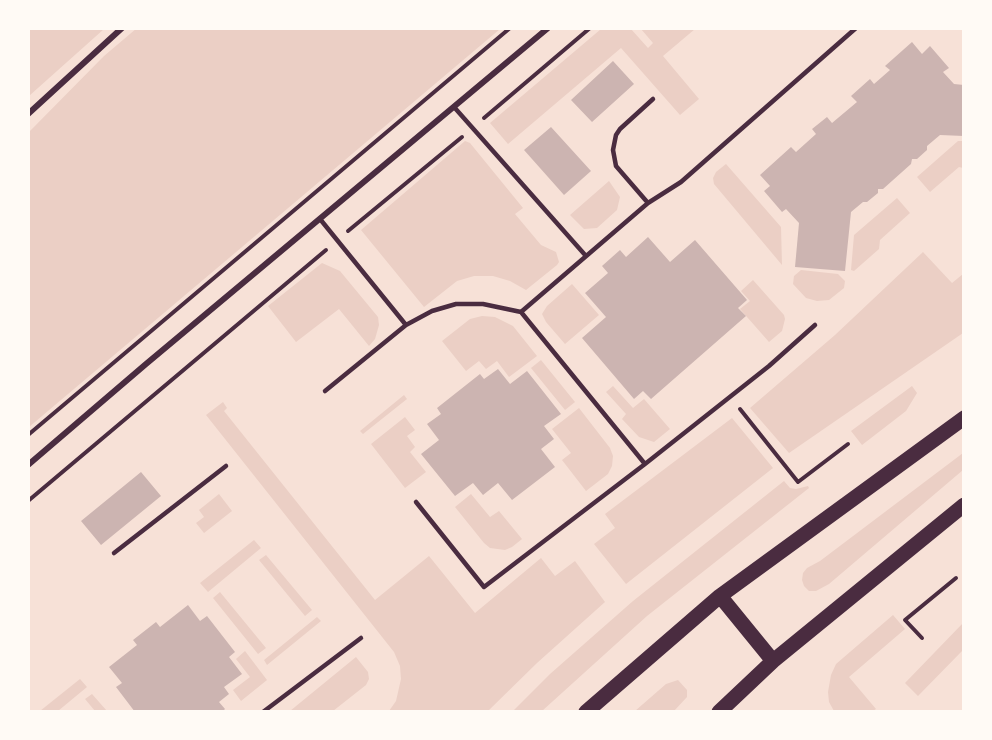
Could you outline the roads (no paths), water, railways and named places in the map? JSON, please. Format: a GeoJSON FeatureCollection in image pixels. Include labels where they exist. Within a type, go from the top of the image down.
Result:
{"type":"FeatureCollection","features":[{"type":"Feature","properties":{"kind":"main road"},"geometry":{"type":"LineString","coordinates":[[586,711],[720,596],[963,418]]}},
{"type":"Feature","properties":{"kind":"main road"},"geometry":{"type":"LineString","coordinates":[[719,711],[772,661],[963,505]]}},
{"type":"Feature","properties":{"kind":"main road"},"geometry":{"type":"LineString","coordinates":[[720,596],[772,661]]}},
{"type":"Feature","properties":{"kind":"street"},"geometry":{"type":"LineString","coordinates":[[28,114],[122,28]]}},
{"type":"Feature","properties":{"kind":"street"},"geometry":{"type":"LineString","coordinates":[[28,465],[548,28]]}},
{"type":"Feature","properties":{"kind":"lane"},"geometry":{"type":"LineString","coordinates":[[520,312],[648,203],[681,182],[856,28]]}},
{"type":"Feature","properties":{"kind":"lane"},"geometry":{"type":"LineString","coordinates":[[648,203],[616,166],[613,150],[615,135],[653,99]]}},
{"type":"Feature","properties":{"kind":"lane"},"geometry":{"type":"LineString","coordinates":[[454,107],[586,256]]}},
{"type":"Feature","properties":{"kind":"lane"},"geometry":{"type":"LineString","coordinates":[[320,219],[406,325]]}},
{"type":"Feature","properties":{"kind":"lane"},"geometry":{"type":"LineString","coordinates":[[325,392],[406,325],[432,311],[456,304],[483,304],[520,312],[645,465]]}},
{"type":"Feature","properties":{"kind":"lane"},"geometry":{"type":"LineString","coordinates":[[416,502],[484,587],[645,465],[769,366],[815,325]]}},
{"type":"Feature","properties":{"kind":"lane"},"geometry":{"type":"LineString","coordinates":[[114,553],[226,466]]}},
{"type":"Feature","properties":{"kind":"lane"},"geometry":{"type":"LineString","coordinates":[[263,711],[361,638]]}}]}
